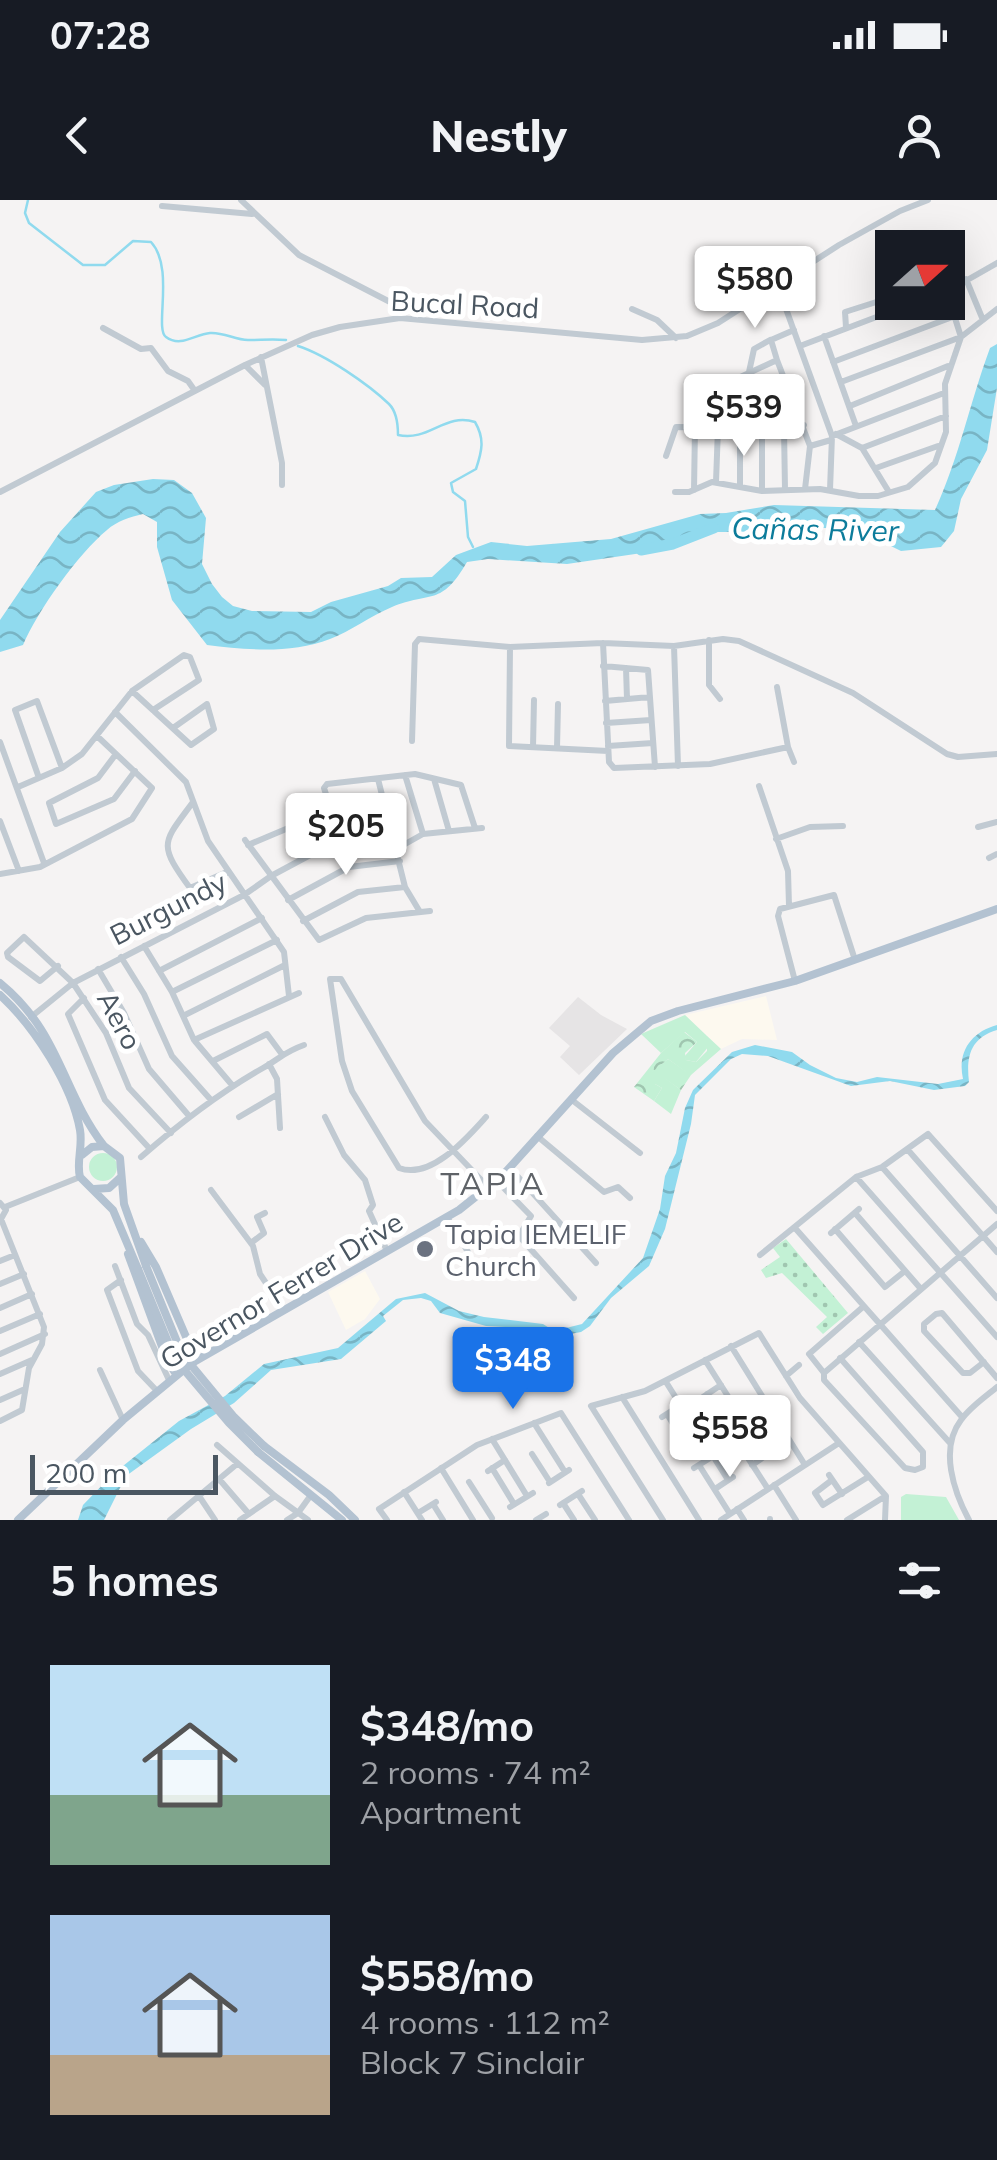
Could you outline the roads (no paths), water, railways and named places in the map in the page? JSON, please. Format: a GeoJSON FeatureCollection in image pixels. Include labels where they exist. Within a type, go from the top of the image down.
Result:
{"type":"FeatureCollection","features":[{"type":"Feature","properties":{"kind":"main road","name":"Governor Ferrer Drive"},"geometry":{"type":"LineString","coordinates":[[18,1520],[124,1420],[196,1360],[388,1252],[493,1184],[613,1053],[651,1021],[796,981],[997,909]]}},
{"type":"Feature","properties":{"kind":"main road"},"geometry":{"type":"LineString","coordinates":[[0,983],[52,1044],[89,1124],[104,1146],[120,1158],[124,1220],[134,1278],[173,1377]]}},
{"type":"Feature","properties":{"kind":"main road"},"geometry":{"type":"LineString","coordinates":[[0,995],[30,1018],[76,1116],[82,1155],[80,1177],[124,1220],[156,1267],[196,1360]]}},
{"type":"Feature","properties":{"kind":"main road"},"geometry":{"type":"LineString","coordinates":[[82,1155],[92,1147],[104,1146]]}},
{"type":"Feature","properties":{"kind":"main road"},"geometry":{"type":"LineString","coordinates":[[94,1189],[109,1188],[120,1178]]}},
{"type":"Feature","properties":{"kind":"main road"},"geometry":{"type":"LineString","coordinates":[[124,1220],[176,1358],[229,1423],[328,1495],[355,1520]]}},
{"type":"Feature","properties":{"kind":"main road"},"geometry":{"type":"LineString","coordinates":[[262,1449],[342,1520]]}},
{"type":"Feature","properties":{"kind":"street"},"geometry":{"type":"LineString","coordinates":[[241,200],[299,255],[392,303],[400,318]]}},
{"type":"Feature","properties":{"kind":"street","name":"Bucal Road"},"geometry":{"type":"LineString","coordinates":[[0,492],[245,365],[315,334],[400,318],[642,340],[677,339],[718,324],[839,244],[928,200]]}},
{"type":"Feature","properties":{"kind":"street"},"geometry":{"type":"LineString","coordinates":[[162,206],[254,214]]}},
{"type":"Feature","properties":{"kind":"street"},"geometry":{"type":"LineString","coordinates":[[983,320],[966,279],[997,264]]}},
{"type":"Feature","properties":{"kind":"street"},"geometry":{"type":"LineString","coordinates":[[777,284],[833,437],[830,490]]}},
{"type":"Feature","properties":{"kind":"street"},"geometry":{"type":"LineString","coordinates":[[846,327],[844,312],[875,302]]}},
{"type":"Feature","properties":{"kind":"street"},"geometry":{"type":"LineString","coordinates":[[632,309],[657,320],[677,339]]}},
{"type":"Feature","properties":{"kind":"street"},"geometry":{"type":"LineString","coordinates":[[841,382],[961,337],[997,310]]}},
{"type":"Feature","properties":{"kind":"street"},"geometry":{"type":"LineString","coordinates":[[800,346],[875,317]]}},
{"type":"Feature","properties":{"kind":"street"},"geometry":{"type":"LineString","coordinates":[[832,362],[944,320]]}},
{"type":"Feature","properties":{"kind":"street"},"geometry":{"type":"LineString","coordinates":[[675,492],[716,482],[762,491],[830,490],[859,496],[878,496],[908,487],[935,462],[946,432],[944,393],[949,365],[961,337],[956,320]]}},
{"type":"Feature","properties":{"kind":"street"},"geometry":{"type":"LineString","coordinates":[[103,328],[141,349],[151,348],[168,372],[196,391]]}},
{"type":"Feature","properties":{"kind":"street"},"geometry":{"type":"LineString","coordinates":[[749,372],[754,350],[794,330]]}},
{"type":"Feature","properties":{"kind":"street"},"geometry":{"type":"LineString","coordinates":[[824,336],[856,426]]}},
{"type":"Feature","properties":{"kind":"street"},"geometry":{"type":"LineString","coordinates":[[771,340],[810,446],[805,489]]}},
{"type":"Feature","properties":{"kind":"street"},"geometry":{"type":"LineString","coordinates":[[261,358],[282,463],[282,485]]}},
{"type":"Feature","properties":{"kind":"street"},"geometry":{"type":"LineString","coordinates":[[772,428],[736,379],[777,360]]}},
{"type":"Feature","properties":{"kind":"street"},"geometry":{"type":"LineString","coordinates":[[245,365],[258,374],[267,388]]}},
{"type":"Feature","properties":{"kind":"street"},"geometry":{"type":"LineString","coordinates":[[850,406],[949,365]]}},
{"type":"Feature","properties":{"kind":"street"},"geometry":{"type":"LineString","coordinates":[[810,446],[944,393]]}},
{"type":"Feature","properties":{"kind":"street"},"geometry":{"type":"LineString","coordinates":[[762,414],[794,402]]}},
{"type":"Feature","properties":{"kind":"street"},"geometry":{"type":"LineString","coordinates":[[862,448],[946,416]]}},
{"type":"Feature","properties":{"kind":"street"},"geometry":{"type":"LineString","coordinates":[[666,456],[676,427],[804,425]]}},
{"type":"Feature","properties":{"kind":"street"},"geometry":{"type":"LineString","coordinates":[[694,490],[695,427]]}},
{"type":"Feature","properties":{"kind":"street"},"geometry":{"type":"LineString","coordinates":[[716,482],[718,428]]}},
{"type":"Feature","properties":{"kind":"street"},"geometry":{"type":"LineString","coordinates":[[740,428],[740,486]]}},
{"type":"Feature","properties":{"kind":"street"},"geometry":{"type":"LineString","coordinates":[[762,428],[762,491]]}},
{"type":"Feature","properties":{"kind":"street"},"geometry":{"type":"LineString","coordinates":[[784,428],[786,490]]}},
{"type":"Feature","properties":{"kind":"street"},"geometry":{"type":"LineString","coordinates":[[833,437],[862,448],[889,492]]}},
{"type":"Feature","properties":{"kind":"street"},"geometry":{"type":"LineString","coordinates":[[876,468],[939,446]]}},
{"type":"Feature","properties":{"kind":"street"},"geometry":{"type":"LineString","coordinates":[[412,741],[416,640],[510,646],[674,646],[709,640],[739,641],[853,693],[946,754],[997,754]]}},
{"type":"Feature","properties":{"kind":"street"},"geometry":{"type":"LineString","coordinates":[[709,640],[709,685],[720,699]]}},
{"type":"Feature","properties":{"kind":"street"},"geometry":{"type":"LineString","coordinates":[[603,643],[608,762],[614,768],[710,764],[788,747]]}},
{"type":"Feature","properties":{"kind":"street"},"geometry":{"type":"LineString","coordinates":[[510,646],[509,746],[608,748],[653,744]]}},
{"type":"Feature","properties":{"kind":"street"},"geometry":{"type":"LineString","coordinates":[[674,646],[678,766]]}},
{"type":"Feature","properties":{"kind":"street"},"geometry":{"type":"LineString","coordinates":[[18,788],[82,754],[132,691],[184,656],[190,657],[199,680],[153,710]]}},
{"type":"Feature","properties":{"kind":"street"},"geometry":{"type":"LineString","coordinates":[[604,666],[648,670],[654,767]]}},
{"type":"Feature","properties":{"kind":"street"},"geometry":{"type":"LineString","coordinates":[[626,668],[627,699]]}},
{"type":"Feature","properties":{"kind":"street"},"geometry":{"type":"LineString","coordinates":[[778,687],[794,762]]}},
{"type":"Feature","properties":{"kind":"street"},"geometry":{"type":"LineString","coordinates":[[132,691],[191,745],[214,728],[207,704],[173,728]]}},
{"type":"Feature","properties":{"kind":"street"},"geometry":{"type":"LineString","coordinates":[[605,701],[650,697]]}},
{"type":"Feature","properties":{"kind":"street"},"geometry":{"type":"LineString","coordinates":[[533,747],[534,700]]}},
{"type":"Feature","properties":{"kind":"street"},"geometry":{"type":"LineString","coordinates":[[39,778],[14,710],[37,701],[62,768]]}},
{"type":"Feature","properties":{"kind":"street"},"geometry":{"type":"LineString","coordinates":[[557,748],[558,704]]}},
{"type":"Feature","properties":{"kind":"street"},"geometry":{"type":"LineString","coordinates":[[115,712],[186,782],[208,842],[277,940],[286,964],[289,996]]}},
{"type":"Feature","properties":{"kind":"street"},"geometry":{"type":"LineString","coordinates":[[606,723],[651,720]]}},
{"type":"Feature","properties":{"kind":"street"},"geometry":{"type":"LineString","coordinates":[[0,874],[44,863],[136,817],[152,792],[97,736]]}},
{"type":"Feature","properties":{"kind":"street"},"geometry":{"type":"LineString","coordinates":[[0,742],[44,863]]}},
{"type":"Feature","properties":{"kind":"street"},"geometry":{"type":"LineString","coordinates":[[116,754],[98,778],[49,802],[56,824],[114,799],[134,772]]}},
{"type":"Feature","properties":{"kind":"street"},"geometry":{"type":"LineString","coordinates":[[331,810],[324,788],[327,784],[415,774],[461,785],[478,828],[423,834],[398,848]]}},
{"type":"Feature","properties":{"kind":"street"},"geometry":{"type":"LineString","coordinates":[[405,775],[423,834]]}},
{"type":"Feature","properties":{"kind":"street"},"geometry":{"type":"LineString","coordinates":[[434,778],[450,831]]}},
{"type":"Feature","properties":{"kind":"street"},"geometry":{"type":"LineString","coordinates":[[378,779],[405,887],[420,912]]}},
{"type":"Feature","properties":{"kind":"street"},"geometry":{"type":"LineString","coordinates":[[758,786],[788,871],[789,906]]}},
{"type":"Feature","properties":{"kind":"street"},"geometry":{"type":"LineString","coordinates":[[194,801],[167,838],[166,846],[190,888],[226,872]]}},
{"type":"Feature","properties":{"kind":"street"},"geometry":{"type":"LineString","coordinates":[[385,803],[331,810],[246,843],[315,938],[323,940],[366,918],[430,911]]}},
{"type":"Feature","properties":{"kind":"street"},"geometry":{"type":"LineString","coordinates":[[0,821],[19,871]]}},
{"type":"Feature","properties":{"kind":"street"},"geometry":{"type":"LineString","coordinates":[[978,827],[997,822]]}},
{"type":"Feature","properties":{"kind":"street"},"geometry":{"type":"LineString","coordinates":[[776,839],[810,827],[844,826]]}},
{"type":"Feature","properties":{"kind":"street","name":"Burgundy"},"geometry":{"type":"LineString","coordinates":[[30,1018],[73,983],[244,895],[270,876],[340,838],[393,832]]}},
{"type":"Feature","properties":{"kind":"street"},"geometry":{"type":"LineString","coordinates":[[288,900],[349,867],[400,862]]}},
{"type":"Feature","properties":{"kind":"street"},"geometry":{"type":"LineString","coordinates":[[303,921],[358,892],[405,887]]}},
{"type":"Feature","properties":{"kind":"street"},"geometry":{"type":"LineString","coordinates":[[796,981],[778,916],[780,909],[834,895],[855,960]]}},
{"type":"Feature","properties":{"kind":"street"},"geometry":{"type":"LineString","coordinates":[[160,970],[262,918]]}},
{"type":"Feature","properties":{"kind":"street","name":"Aero"},"geometry":{"type":"LineString","coordinates":[[58,966],[40,982],[7,955],[22,937],[58,966],[106,1033],[129,1088],[170,1133]]}},
{"type":"Feature","properties":{"kind":"street"},"geometry":{"type":"LineString","coordinates":[[172,992],[277,940]]}},
{"type":"Feature","properties":{"kind":"street"},"geometry":{"type":"LineString","coordinates":[[144,946],[172,992],[194,1040],[232,1085]]}},
{"type":"Feature","properties":{"kind":"street"},"geometry":{"type":"LineString","coordinates":[[121,957],[144,994],[172,1056],[210,1100]]}},
{"type":"Feature","properties":{"kind":"street"},"geometry":{"type":"LineString","coordinates":[[183,1016],[286,964]]}},
{"type":"Feature","properties":{"kind":"street"},"geometry":{"type":"LineString","coordinates":[[98,970],[124,1013],[148,1069],[190,1117]]}},
{"type":"Feature","properties":{"kind":"street"},"geometry":{"type":"LineString","coordinates":[[486,1117],[456,1151],[410,1170],[399,1168],[352,1091],[342,1061],[330,979],[341,979],[425,1121],[456,1151],[530,1216],[520,1236],[574,1298]]}},
{"type":"Feature","properties":{"kind":"street"},"geometry":{"type":"LineString","coordinates":[[194,1040],[299,993]]}},
{"type":"Feature","properties":{"kind":"street"},"geometry":{"type":"LineString","coordinates":[[84,998],[68,1014],[68,1020],[84,1047],[105,1100],[150,1150]]}},
{"type":"Feature","properties":{"kind":"street"},"geometry":{"type":"LineString","coordinates":[[212,1061],[267,1034],[282,1053]]}},
{"type":"Feature","properties":{"kind":"street"},"geometry":{"type":"LineString","coordinates":[[141,1157],[210,1100],[282,1053],[304,1045]]}},
{"type":"Feature","properties":{"kind":"street"},"geometry":{"type":"LineString","coordinates":[[269,1064],[277,1079],[280,1128]]}},
{"type":"Feature","properties":{"kind":"street"},"geometry":{"type":"LineString","coordinates":[[239,1117],[278,1094]]}},
{"type":"Feature","properties":{"kind":"street"},"geometry":{"type":"LineString","coordinates":[[572,1100],[640,1153]]}},
{"type":"Feature","properties":{"kind":"street"},"geometry":{"type":"LineString","coordinates":[[325,1117],[344,1155],[367,1185],[373,1204],[369,1210],[388,1252]]}},
{"type":"Feature","properties":{"kind":"street"},"geometry":{"type":"LineString","coordinates":[[537,1136],[604,1192],[618,1187],[630,1198]]}},
{"type":"Feature","properties":{"kind":"street"},"geometry":{"type":"LineString","coordinates":[[760,1255],[856,1177],[882,1167],[925,1136],[932,1136],[997,1211]]}},
{"type":"Feature","properties":{"kind":"street"},"geometry":{"type":"LineString","coordinates":[[908,1150],[997,1252]]}},
{"type":"Feature","properties":{"kind":"street"},"geometry":{"type":"LineString","coordinates":[[882,1167],[997,1298]]}},
{"type":"Feature","properties":{"kind":"street"},"geometry":{"type":"LineString","coordinates":[[510,1168],[596,1263]]}},
{"type":"Feature","properties":{"kind":"street"},"geometry":{"type":"LineString","coordinates":[[0,1421],[22,1410],[33,1359],[45,1334],[16,1255],[4,1237],[0,1220],[6,1214],[3,1205],[80,1177]]}},
{"type":"Feature","properties":{"kind":"street"},"geometry":{"type":"LineString","coordinates":[[856,1177],[997,1337]]}},
{"type":"Feature","properties":{"kind":"street"},"geometry":{"type":"LineString","coordinates":[[212,1190],[251,1243],[260,1274],[270,1289],[308,1297]]}},
{"type":"Feature","properties":{"kind":"street"},"geometry":{"type":"LineString","coordinates":[[905,1270],[885,1287],[833,1231],[857,1211],[921,1289]]}},
{"type":"Feature","properties":{"kind":"street"},"geometry":{"type":"LineString","coordinates":[[251,1243],[264,1233],[257,1217],[265,1213]]}},
{"type":"Feature","properties":{"kind":"street"},"geometry":{"type":"LineString","coordinates":[[448,1216],[468,1252]]}},
{"type":"Feature","properties":{"kind":"street"},"geometry":{"type":"LineString","coordinates":[[824,1373],[997,1224]]}},
{"type":"Feature","properties":{"kind":"street"},"geometry":{"type":"LineString","coordinates":[[795,1228],[962,1417]]}},
{"type":"Feature","properties":{"kind":"street"},"geometry":{"type":"LineString","coordinates":[[0,1261],[16,1255]]}},
{"type":"Feature","properties":{"kind":"street"},"geometry":{"type":"LineString","coordinates":[[115,1266],[137,1324],[173,1377]]}},
{"type":"Feature","properties":{"kind":"street"},"geometry":{"type":"LineString","coordinates":[[0,1284],[24,1274]]}},
{"type":"Feature","properties":{"kind":"street"},"geometry":{"type":"LineString","coordinates":[[120,1280],[107,1290],[138,1371],[157,1391]]}},
{"type":"Feature","properties":{"kind":"street"},"geometry":{"type":"LineString","coordinates":[[0,1308],[32,1294]]}},
{"type":"Feature","properties":{"kind":"street"},"geometry":{"type":"LineString","coordinates":[[840,1358],[923,1452],[923,1468],[904,1468],[824,1380],[824,1373],[810,1358],[811,1351],[864,1306]]}},
{"type":"Feature","properties":{"kind":"street"},"geometry":{"type":"LineString","coordinates":[[984,1362],[966,1375],[922,1327],[942,1313],[984,1362],[997,1378]]}},
{"type":"Feature","properties":{"kind":"street"},"geometry":{"type":"LineString","coordinates":[[0,1331],[40,1314]]}},
{"type":"Feature","properties":{"kind":"street"},"geometry":{"type":"LineString","coordinates":[[663,1520],[591,1406],[666,1382],[759,1333],[786,1376],[886,1496],[885,1520]]}},
{"type":"Feature","properties":{"kind":"street"},"geometry":{"type":"LineString","coordinates":[[0,1354],[45,1334]]}},
{"type":"Feature","properties":{"kind":"street"},"geometry":{"type":"LineString","coordinates":[[859,1342],[951,1444]]}},
{"type":"Feature","properties":{"kind":"street"},"geometry":{"type":"LineString","coordinates":[[731,1346],[805,1465]]}},
{"type":"Feature","properties":{"kind":"street"},"geometry":{"type":"LineString","coordinates":[[0,1374],[33,1359]]}},
{"type":"Feature","properties":{"kind":"street"},"geometry":{"type":"LineString","coordinates":[[705,1360],[739,1407],[720,1419],[705,1395],[721,1385]]}},
{"type":"Feature","properties":{"kind":"street"},"geometry":{"type":"LineString","coordinates":[[786,1376],[799,1365]]}},
{"type":"Feature","properties":{"kind":"street"},"geometry":{"type":"LineString","coordinates":[[100,1370],[124,1420]]}},
{"type":"Feature","properties":{"kind":"street"},"geometry":{"type":"LineString","coordinates":[[666,1382],[701,1431],[682,1443],[665,1416],[681,1405]]}},
{"type":"Feature","properties":{"kind":"street"},"geometry":{"type":"LineString","coordinates":[[969,1520],[954,1492],[951,1444],[962,1417],[997,1386]]}},
{"type":"Feature","properties":{"kind":"street"},"geometry":{"type":"LineString","coordinates":[[0,1400],[25,1388]]}},
{"type":"Feature","properties":{"kind":"street"},"geometry":{"type":"LineString","coordinates":[[622,1398],[700,1520]]}},
{"type":"Feature","properties":{"kind":"street"},"geometry":{"type":"LineString","coordinates":[[386,1520],[380,1508],[477,1445],[561,1413],[629,1520]]}},
{"type":"Feature","properties":{"kind":"street"},"geometry":{"type":"LineString","coordinates":[[534,1424],[566,1471],[548,1483],[531,1455],[547,1444]]}},
{"type":"Feature","properties":{"kind":"street"},"geometry":{"type":"LineString","coordinates":[[752,1465],[768,1454],[753,1430],[735,1442],[752,1465],[796,1520]]}},
{"type":"Feature","properties":{"kind":"street"},"geometry":{"type":"LineString","coordinates":[[492,1439],[530,1494],[512,1506],[490,1470],[505,1460]]}},
{"type":"Feature","properties":{"kind":"street"},"geometry":{"type":"LineString","coordinates":[[721,1520],[839,1443]]}},
{"type":"Feature","properties":{"kind":"street"},"geometry":{"type":"LineString","coordinates":[[218,1444],[237,1464],[308,1520]]}},
{"type":"Feature","properties":{"kind":"street"},"geometry":{"type":"LineString","coordinates":[[714,1489],[730,1479],[715,1454],[697,1466],[714,1489],[734,1512],[744,1520]]}},
{"type":"Feature","properties":{"kind":"street"},"geometry":{"type":"LineString","coordinates":[[170,1520],[237,1464]]}},
{"type":"Feature","properties":{"kind":"street"},"geometry":{"type":"LineString","coordinates":[[441,1468],[473,1520]]}},
{"type":"Feature","properties":{"kind":"street"},"geometry":{"type":"LineString","coordinates":[[842,1494],[831,1478],[815,1493],[820,1504],[842,1494],[868,1476]]}},
{"type":"Feature","properties":{"kind":"street"},"geometry":{"type":"LineString","coordinates":[[219,1479],[249,1514]]}},
{"type":"Feature","properties":{"kind":"street"},"geometry":{"type":"LineString","coordinates":[[455,1491],[471,1481],[492,1518]]}},
{"type":"Feature","properties":{"kind":"street"},"geometry":{"type":"LineString","coordinates":[[404,1492],[420,1517],[434,1503],[442,1520]]}},
{"type":"Feature","properties":{"kind":"street"},"geometry":{"type":"LineString","coordinates":[[574,1520],[562,1504],[580,1492],[595,1520]]}},
{"type":"Feature","properties":{"kind":"street"},"geometry":{"type":"LineString","coordinates":[[287,1520],[311,1495]]}},
{"type":"Feature","properties":{"kind":"street"},"geometry":{"type":"LineString","coordinates":[[199,1496],[215,1520]]}},
{"type":"Feature","properties":{"kind":"street"},"geometry":{"type":"LineString","coordinates":[[240,1520],[275,1496]]}},
{"type":"Feature","properties":{"kind":"street"},"geometry":{"type":"LineString","coordinates":[[847,1520],[886,1496]]}},
{"type":"Feature","properties":{"kind":"street"},"geometry":{"type":"LineString","coordinates":[[180,1512],[186,1520]]}},
{"type":"Feature","properties":{"kind":"water"},"geometry":{"type":"Polygon","coordinates":[[[997,344],[997,388],[987,450],[961,499],[954,531],[941,547],[901,551],[854,528],[822,528],[698,532],[642,553],[567,564],[488,559],[467,562],[442,592],[392,607],[330,639],[300,647],[253,649],[207,645],[172,600],[157,547],[157,522],[143,514],[115,524],[96,540],[60,583],[23,645],[0,652],[0,620],[60,532],[96,492],[153,479],[174,480],[192,493],[206,518],[202,564],[212,584],[233,606],[252,611],[311,612],[401,578],[432,577],[456,555],[491,542],[527,546],[611,539],[700,514],[774,505],[935,510],[990,348],[997,344]]]}},
{"type":"Feature","properties":{"kind":"water"},"geometry":{"type":"Polygon","coordinates":[[[997,1025],[997,1030],[975,1043],[968,1064],[969,1082],[965,1086],[934,1090],[890,1081],[851,1086],[768,1056],[742,1054],[731,1059],[695,1095],[665,1229],[649,1266],[611,1298],[590,1326],[560,1336],[486,1326],[440,1313],[431,1301],[403,1300],[383,1316],[386,1321],[341,1359],[271,1370],[234,1403],[126,1476],[104,1520],[78,1520],[83,1505],[113,1474],[179,1421],[225,1396],[264,1364],[338,1348],[396,1299],[425,1293],[459,1311],[543,1324],[554,1331],[582,1324],[643,1258],[660,1209],[665,1176],[676,1153],[685,1108],[693,1090],[732,1052],[755,1045],[792,1052],[836,1078],[857,1082],[877,1077],[938,1084],[963,1079],[962,1060],[968,1044],[997,1025]]]}},
{"type":"Feature","properties":{"kind":"waterway"},"geometry":{"type":"LineString","coordinates":[[28,200],[25,213],[29,223],[83,265],[105,265],[133,241],[151,242],[162,267],[162,322],[166,337],[183,341],[215,333],[243,340],[286,340]]}},
{"type":"Feature","properties":{"kind":"waterway"},"geometry":{"type":"LineString","coordinates":[[298,346],[334,363],[389,404],[398,435],[419,435],[455,421],[475,422],[482,445],[476,469],[451,483],[453,492],[465,501],[468,537],[473,547]]}},
{"type":"Feature","properties":{"kind":"waterway","name":"Cañas River"},"geometry":{"type":"LineString","coordinates":[[641,550],[673,544],[714,528]]}},
{"type":"Feature","properties":{"kind":"place","name":"Tapia IEMELIF Church"},"geometry":{"type":"Point","coordinates":[425,1249]}},
{"type":"Feature","properties":{"kind":"district","name":"TAPIA"},"geometry":{"type":"Point","coordinates":[493,1183]}}]}
